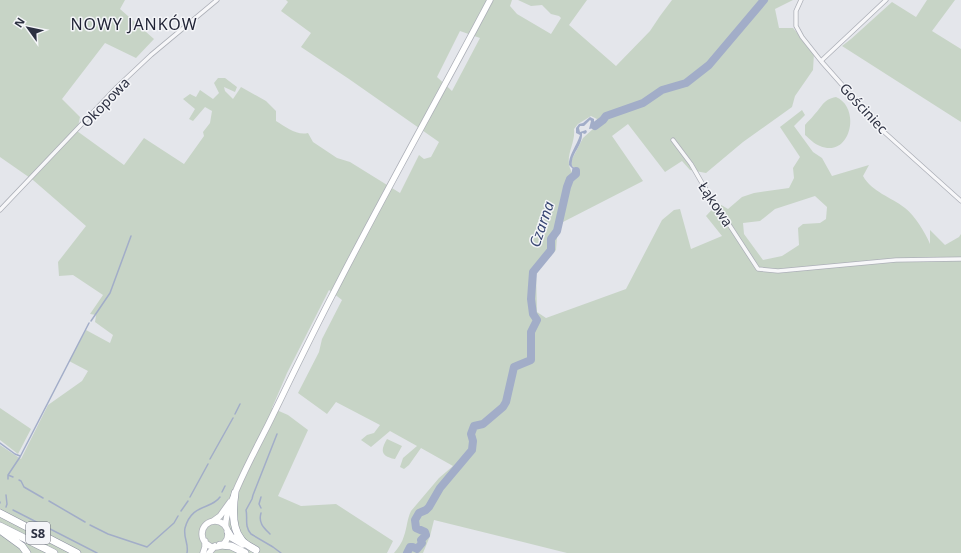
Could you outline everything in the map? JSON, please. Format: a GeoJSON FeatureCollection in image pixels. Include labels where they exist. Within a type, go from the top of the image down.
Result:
{"type":"FeatureCollection","features":[{"type":"Feature","properties":{"kind":"highway"},"geometry":{"type":"LineString","coordinates":[[235,493],[233,512],[238,534],[242,541],[259,552]]}},
{"type":"Feature","properties":{"kind":"highway","name":"S8"},"geometry":{"type":"LineString","coordinates":[[0,513],[77,553]]}},
{"type":"Feature","properties":{"kind":"highway","name":"S8"},"geometry":{"type":"LineString","coordinates":[[0,526],[54,553]]}},
{"type":"Feature","properties":{"kind":"highway"},"geometry":{"type":"LineString","coordinates":[[227,529],[231,537],[235,540],[259,552]]}},
{"type":"Feature","properties":{"kind":"highway"},"geometry":{"type":"LineString","coordinates":[[0,530],[22,546],[27,553]]}},
{"type":"Feature","properties":{"kind":"highway"},"geometry":{"type":"LineString","coordinates":[[218,546],[231,546],[245,553]]}},
{"type":"Feature","properties":{"kind":"main road"},"geometry":{"type":"LineString","coordinates":[[209,553],[227,539],[225,520],[235,493],[335,290],[490,0]]}},
{"type":"Feature","properties":{"kind":"main road"},"geometry":{"type":"LineString","coordinates":[[203,553],[205,541],[203,529],[207,524],[220,516],[235,493]]}},
{"type":"Feature","properties":{"kind":"main road"},"geometry":{"type":"LineString","coordinates":[[212,521],[220,522],[227,529]]}},
{"type":"Feature","properties":{"kind":"main road"},"geometry":{"type":"LineString","coordinates":[[205,541],[209,545],[218,546]]}},
{"type":"Feature","properties":{"kind":"street","name":"Okopowa"},"geometry":{"type":"LineString","coordinates":[[0,210],[117,87],[151,55],[216,0]]}},
{"type":"Feature","properties":{"kind":"street","name":"Gościniec"},"geometry":{"type":"LineString","coordinates":[[801,0],[796,11],[796,26],[802,37],[821,61],[883,130],[961,200]]}},
{"type":"Feature","properties":{"kind":"street"},"geometry":{"type":"LineString","coordinates":[[821,61],[886,0]]}},
{"type":"Feature","properties":{"kind":"street","name":"Łąkowa"},"geometry":{"type":"LineString","coordinates":[[673,140],[691,164],[758,269],[778,271],[896,260],[961,259]]}},
{"type":"Feature","properties":{"kind":"green space"},"geometry":{"type":"Polygon","coordinates":[[[0,0],[125,0],[120,9],[154,39],[136,58],[105,43],[62,99],[80,117],[77,131],[124,165],[144,138],[184,164],[204,136],[203,132],[210,123],[212,111],[205,107],[193,121],[189,119],[195,109],[183,99],[190,94],[196,97],[200,90],[213,99],[219,93],[214,83],[218,78],[225,78],[237,87],[235,92],[224,87],[225,91],[233,99],[241,87],[266,101],[276,111],[276,121],[296,132],[304,134],[308,133],[313,142],[337,158],[350,162],[400,193],[419,155],[424,159],[431,157],[439,142],[301,47],[311,33],[281,11],[288,2],[286,0],[512,0],[510,6],[517,14],[551,34],[561,18],[551,14],[542,5],[531,6],[518,0],[587,0],[569,25],[616,66],[650,31],[672,0],[793,0],[775,9],[779,28],[793,28],[814,53],[813,70],[795,96],[792,107],[743,142],[706,173],[690,170],[682,161],[665,172],[628,124],[612,136],[643,181],[563,222],[557,237],[556,250],[536,272],[537,312],[546,318],[626,289],[662,220],[674,210],[680,209],[691,249],[722,236],[706,216],[718,203],[728,209],[742,197],[754,193],[789,188],[794,178],[793,168],[800,157],[780,127],[802,110],[805,115],[794,126],[813,152],[822,158],[832,176],[869,165],[863,176],[867,182],[909,211],[919,224],[930,244],[930,230],[945,245],[959,237],[961,234],[961,553],[567,553],[434,520],[430,536],[423,553],[394,553],[403,539],[411,511],[439,478],[453,466],[421,448],[409,465],[404,469],[400,467],[403,458],[417,446],[390,431],[371,447],[361,440],[367,435],[374,433],[380,425],[336,402],[327,414],[298,393],[319,352],[322,339],[342,300],[329,290],[287,373],[272,408],[288,415],[308,430],[278,496],[301,506],[336,504],[393,541],[387,553],[0,553],[0,445],[21,459],[48,405],[82,381],[88,371],[69,361],[86,330],[110,343],[113,335],[95,322],[96,315],[90,314],[103,295],[73,275],[59,276],[58,262],[86,226],[33,180],[0,157],[0,0]],[[460,31],[437,77],[452,91],[480,38],[460,31]],[[591,116],[578,124],[574,129],[569,157],[570,168],[573,174],[568,177],[570,179],[576,176],[577,169],[572,166],[571,161],[583,138],[594,128],[597,119],[591,116]],[[815,196],[775,209],[760,221],[743,223],[744,234],[763,260],[782,256],[799,245],[798,228],[803,224],[820,223],[826,219],[827,207],[815,196]]]}},
{"type":"Feature","properties":{"kind":"green space"},"geometry":{"type":"Polygon","coordinates":[[[927,0],[955,0],[932,31],[961,49],[961,122],[842,46],[892,2],[916,17],[927,0]]]}},
{"type":"Feature","properties":{"kind":"green space"},"geometry":{"type":"Polygon","coordinates":[[[836,97],[844,103],[849,111],[849,130],[845,139],[839,145],[830,148],[820,146],[805,135],[805,125],[825,102],[836,97]]]}},
{"type":"Feature","properties":{"kind":"green space"},"geometry":{"type":"Polygon","coordinates":[[[0,408],[31,429],[18,454],[0,440],[0,408]]]}},
{"type":"Feature","properties":{"kind":"green space"},"geometry":{"type":"Polygon","coordinates":[[[387,439],[402,446],[395,459],[384,455],[383,447],[387,439]]]}},
{"type":"Feature","properties":{"kind":"water"},"geometry":{"type":"Polygon","coordinates":[[[590,117],[594,119],[594,124],[603,120],[595,128],[589,129],[590,120],[584,126],[580,126],[580,132],[586,130],[587,132],[585,134],[582,133],[581,142],[572,162],[572,166],[578,171],[576,176],[570,179],[575,173],[569,165],[569,162],[580,135],[576,133],[576,128],[579,124],[583,123],[590,117]]]}},
{"type":"Feature","properties":{"kind":"waterway","name":"Czarna"},"geometry":{"type":"LineString","coordinates":[[595,126],[606,116],[643,103],[662,90],[686,83],[709,65],[764,0]]}},
{"type":"Feature","properties":{"kind":"waterway","name":"Czarna"},"geometry":{"type":"LineString","coordinates":[[407,553],[410,547],[417,549],[422,543],[421,540],[426,535],[425,532],[416,528],[415,520],[419,513],[429,507],[440,488],[472,450],[473,441],[471,434],[474,426],[483,424],[503,407],[506,402],[514,367],[531,360],[531,332],[537,320],[533,314],[531,299],[533,272],[551,250],[551,239],[557,231],[567,187],[570,179],[576,174],[576,171]]}},
{"type":"Feature","properties":{"kind":"waterway"},"geometry":{"type":"LineString","coordinates":[[91,321],[110,293],[131,236]]}},
{"type":"Feature","properties":{"kind":"waterway"},"geometry":{"type":"LineString","coordinates":[[8,479],[8,475],[20,457],[89,323]]}},
{"type":"Feature","properties":{"kind":"waterway"},"geometry":{"type":"LineString","coordinates":[[235,414],[240,404]]}},
{"type":"Feature","properties":{"kind":"waterway"},"geometry":{"type":"LineString","coordinates":[[210,459],[233,418]]}},
{"type":"Feature","properties":{"kind":"waterway"},"geometry":{"type":"LineString","coordinates":[[277,434],[252,499],[246,510],[247,525],[251,534],[281,553]]}},
{"type":"Feature","properties":{"kind":"waterway"},"geometry":{"type":"LineString","coordinates":[[0,443],[20,456]]}},
{"type":"Feature","properties":{"kind":"waterway"},"geometry":{"type":"LineString","coordinates":[[190,497],[208,464]]}},
{"type":"Feature","properties":{"kind":"waterway"},"geometry":{"type":"LineString","coordinates":[[8,475],[13,477]]}},
{"type":"Feature","properties":{"kind":"waterway"},"geometry":{"type":"LineString","coordinates":[[19,480],[24,487],[43,498]]}},
{"type":"Feature","properties":{"kind":"waterway"},"geometry":{"type":"LineString","coordinates":[[222,492],[225,486]]}},
{"type":"Feature","properties":{"kind":"waterway"},"geometry":{"type":"LineString","coordinates":[[6,495],[6,507]]}},
{"type":"Feature","properties":{"kind":"waterway"},"geometry":{"type":"LineString","coordinates":[[187,553],[185,528],[188,520],[192,514],[212,504],[220,497]]}},
{"type":"Feature","properties":{"kind":"waterway"},"geometry":{"type":"LineString","coordinates":[[261,497],[259,504],[261,508]]}},
{"type":"Feature","properties":{"kind":"waterway"},"geometry":{"type":"LineString","coordinates":[[49,501],[85,522]]}},
{"type":"Feature","properties":{"kind":"waterway"},"geometry":{"type":"LineString","coordinates":[[181,511],[188,501]]}},
{"type":"Feature","properties":{"kind":"waterway"},"geometry":{"type":"LineString","coordinates":[[13,510],[97,553]]}},
{"type":"Feature","properties":{"kind":"waterway"},"geometry":{"type":"LineString","coordinates":[[261,513],[260,520],[270,534]]}},
{"type":"Feature","properties":{"kind":"waterway"},"geometry":{"type":"LineString","coordinates":[[90,525],[108,534],[147,547],[174,523],[178,516]]}},
{"type":"Feature","properties":{"kind":"district","name":"NOWY JANKÓW"},"geometry":{"type":"Point","coordinates":[134,24]}}]}
